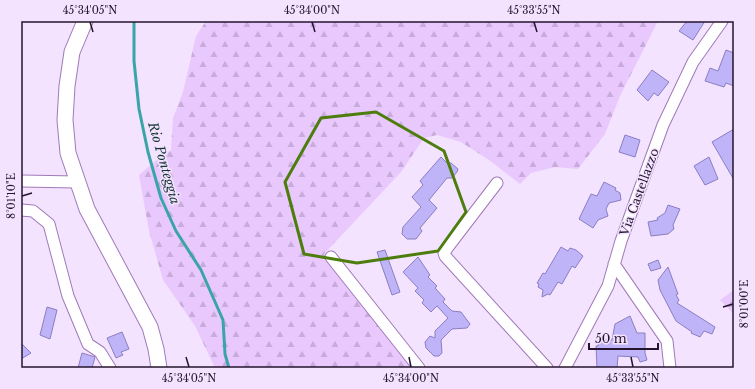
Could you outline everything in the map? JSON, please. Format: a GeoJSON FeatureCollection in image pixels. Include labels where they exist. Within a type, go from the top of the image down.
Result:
{"type":"FeatureCollection","features":[{"type":"Feature","properties":{"kind":"street"},"geometry":{"type":"LineString","coordinates":[[85,21],[72,52],[66,86],[66,137],[68,153],[87,209],[150,327],[159,368]]}},
{"type":"Feature","properties":{"kind":"street","name":"Via Castellazzo"},"geometry":{"type":"LineString","coordinates":[[565,368],[608,286],[614,264],[662,125],[693,62],[722,21]]}},
{"type":"Feature","properties":{"kind":"street"},"geometry":{"type":"LineString","coordinates":[[21,181],[77,182]]}},
{"type":"Feature","properties":{"kind":"street"},"geometry":{"type":"LineString","coordinates":[[498,183],[444,253],[445,256],[547,368]]}},
{"type":"Feature","properties":{"kind":"street"},"geometry":{"type":"LineString","coordinates":[[21,210],[33,211],[49,224],[68,296],[85,337],[88,344],[100,352],[110,368]]}},
{"type":"Feature","properties":{"kind":"street"},"geometry":{"type":"LineString","coordinates":[[331,257],[419,368]]}},
{"type":"Feature","properties":{"kind":"street"},"geometry":{"type":"LineString","coordinates":[[614,264],[667,341],[670,368]]}},
{"type":"Feature","properties":{"kind":"highlighted area"},"geometry":{"type":"Polygon","coordinates":[[[376,112],[444,151],[466,212],[438,251],[357,263],[304,254],[285,182],[321,118],[376,112]]]}},
{"type":"Feature","properties":{"kind":"green space"},"geometry":{"type":"Polygon","coordinates":[[[206,21],[658,21],[620,96],[605,134],[578,169],[555,167],[531,173],[520,184],[489,160],[461,142],[437,135],[424,138],[401,172],[324,254],[411,368],[215,368],[195,326],[163,280],[149,231],[139,175],[160,157],[171,150],[173,118],[183,92],[196,36],[206,21]]]}},
{"type":"Feature","properties":{"kind":"green space"},"geometry":{"type":"Polygon","coordinates":[[[734,290],[734,314],[720,300],[734,290]]]}},
{"type":"Feature","properties":{"kind":"building"},"geometry":{"type":"Polygon","coordinates":[[[687,21],[705,21],[693,40],[679,31],[687,21]]]}},
{"type":"Feature","properties":{"kind":"building"},"geometry":{"type":"Polygon","coordinates":[[[726,50],[734,53],[734,86],[726,83],[724,87],[705,81],[710,68],[718,71],[726,50]]]}},
{"type":"Feature","properties":{"kind":"building"},"geometry":{"type":"Polygon","coordinates":[[[652,70],[669,82],[658,96],[654,93],[648,101],[637,90],[652,70]]]}},
{"type":"Feature","properties":{"kind":"building"},"geometry":{"type":"Polygon","coordinates":[[[734,129],[734,180],[712,142],[734,129]]]}},
{"type":"Feature","properties":{"kind":"building"},"geometry":{"type":"Polygon","coordinates":[[[625,135],[640,140],[635,157],[619,152],[625,135]]]}},
{"type":"Feature","properties":{"kind":"building"},"geometry":{"type":"Polygon","coordinates":[[[441,157],[447,163],[451,163],[458,169],[457,172],[452,178],[447,178],[429,200],[437,208],[420,228],[422,231],[416,239],[407,239],[402,234],[403,227],[421,207],[412,197],[423,185],[420,181],[441,157]]]}},
{"type":"Feature","properties":{"kind":"building"},"geometry":{"type":"Polygon","coordinates":[[[709,157],[718,179],[705,185],[694,166],[709,157]]]}},
{"type":"Feature","properties":{"kind":"building"},"geometry":{"type":"Polygon","coordinates":[[[604,182],[616,188],[615,190],[620,193],[621,200],[609,203],[606,209],[608,216],[598,220],[593,228],[579,219],[591,194],[597,196],[604,182]]]}},
{"type":"Feature","properties":{"kind":"building"},"geometry":{"type":"Polygon","coordinates":[[[668,205],[680,209],[673,225],[674,229],[668,234],[651,236],[648,222],[658,220],[657,218],[665,213],[668,205]]]}},
{"type":"Feature","properties":{"kind":"building"},"geometry":{"type":"Polygon","coordinates":[[[561,247],[568,251],[570,248],[576,250],[583,256],[575,268],[572,266],[562,284],[558,282],[550,295],[548,294],[542,297],[543,290],[538,287],[539,284],[537,283],[543,273],[545,274],[561,247]]]}},
{"type":"Feature","properties":{"kind":"building"},"geometry":{"type":"Polygon","coordinates":[[[385,250],[400,292],[392,295],[377,252],[385,250]]]}},
{"type":"Feature","properties":{"kind":"building"},"geometry":{"type":"Polygon","coordinates":[[[418,257],[430,275],[428,277],[437,286],[435,288],[445,299],[443,302],[452,311],[461,312],[470,324],[467,328],[452,329],[441,340],[442,353],[439,356],[434,356],[426,348],[425,342],[430,336],[435,338],[435,331],[448,318],[437,306],[431,312],[422,303],[424,300],[415,291],[418,288],[403,272],[418,257]]]}},
{"type":"Feature","properties":{"kind":"building"},"geometry":{"type":"Polygon","coordinates":[[[658,260],[661,268],[651,271],[648,264],[658,260]]]}},
{"type":"Feature","properties":{"kind":"building"},"geometry":{"type":"Polygon","coordinates":[[[668,267],[678,294],[676,295],[679,300],[677,303],[715,327],[712,334],[704,331],[700,337],[691,333],[692,332],[676,321],[660,290],[658,280],[668,267]]]}},
{"type":"Feature","properties":{"kind":"building"},"geometry":{"type":"Polygon","coordinates":[[[47,307],[57,310],[50,339],[40,335],[47,307]]]}},
{"type":"Feature","properties":{"kind":"building"},"geometry":{"type":"Polygon","coordinates":[[[630,316],[637,333],[645,333],[645,353],[647,360],[640,362],[638,357],[618,356],[617,368],[597,368],[596,346],[598,346],[598,340],[612,340],[615,324],[630,316]]]}},
{"type":"Feature","properties":{"kind":"building"},"geometry":{"type":"Polygon","coordinates":[[[122,332],[129,349],[121,352],[123,355],[116,358],[107,338],[122,332]]]}},
{"type":"Feature","properties":{"kind":"building"},"geometry":{"type":"Polygon","coordinates":[[[21,343],[31,353],[21,359],[21,343]]]}},
{"type":"Feature","properties":{"kind":"building"},"geometry":{"type":"Polygon","coordinates":[[[82,353],[95,357],[92,368],[78,368],[82,353]]]}},
{"type":"Feature","properties":{"kind":"waterway","name":"Rio Ponteggia"},"geometry":{"type":"LineString","coordinates":[[134,21],[134,61],[139,109],[148,152],[161,198],[176,231],[201,270],[223,320],[225,354],[229,368]]}}]}
